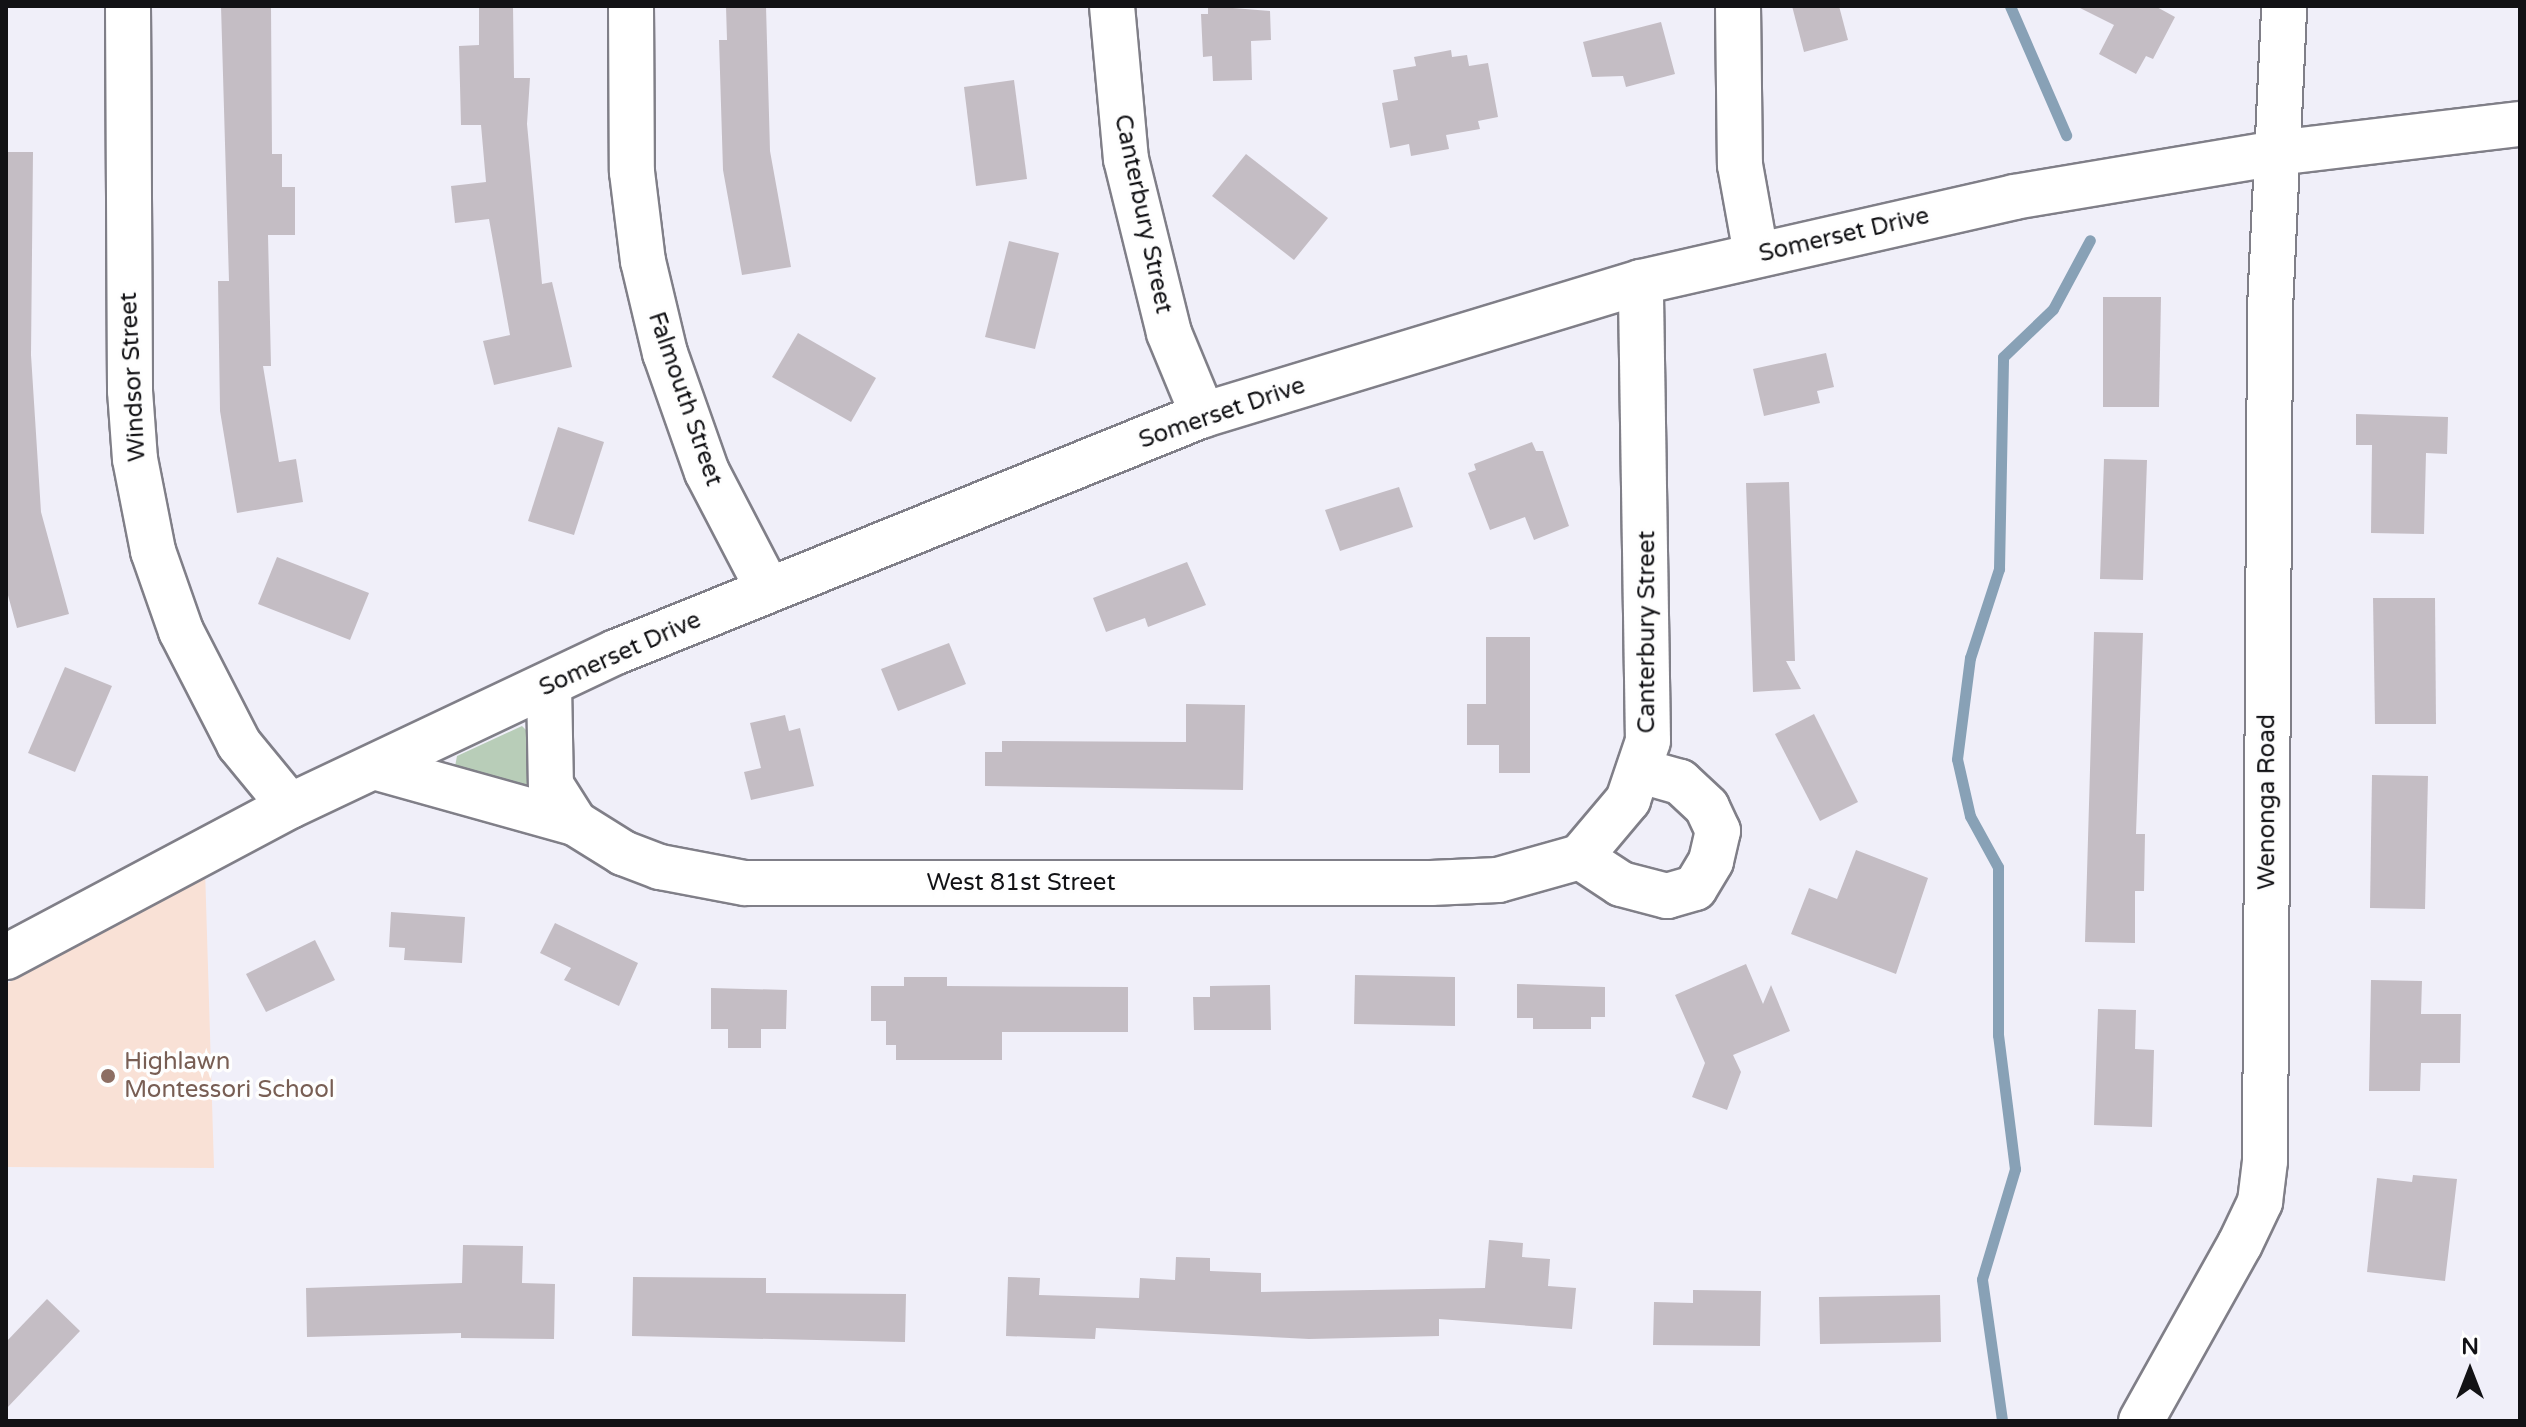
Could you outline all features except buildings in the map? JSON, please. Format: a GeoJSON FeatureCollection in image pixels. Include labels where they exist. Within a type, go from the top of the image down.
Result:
{"type":"FeatureCollection","features":[{"type":"Feature","properties":{"kind":"street","name":"Windsor Street"},"geometry":{"type":"LineString","coordinates":[[128,6],[130,391],[135,459],[153,551],[181,631],[239,744],[290,806]]}},
{"type":"Feature","properties":{"kind":"street","name":"Falmouth Street"},"geometry":{"type":"LineString","coordinates":[[631,6],[632,172],[643,261],[665,353],[707,472],[768,589]]}},
{"type":"Feature","properties":{"kind":"street","name":"Canterbury Street"},"geometry":{"type":"LineString","coordinates":[[1112,6],[1126,159],[1151,272],[1203,415]]}},
{"type":"Feature","properties":{"kind":"street"},"geometry":{"type":"LineString","coordinates":[[1738,6],[1740,165],[1756,254]]}},
{"type":"Feature","properties":{"kind":"street","name":"Wenonga Road"},"geometry":{"type":"LineString","coordinates":[[2141,1421],[2240,1244],[2260,1202],[2265,1161],[2269,323],[2284,6]]}},
{"type":"Feature","properties":{"kind":"street","name":"Somerset Drive"},"geometry":{"type":"LineString","coordinates":[[6,957],[290,806],[549,685],[768,589],[1203,415],[1641,282],[1756,254],[2014,197],[2276,153],[2520,124]]}},
{"type":"Feature","properties":{"kind":"street","name":"Canterbury Street"},"geometry":{"type":"LineString","coordinates":[[1580,857],[1628,800],[1641,771],[1649,704],[1641,282]]}},
{"type":"Feature","properties":{"kind":"street","name":"West 81st Street"},"geometry":{"type":"LineString","coordinates":[[549,685],[551,785],[575,823]]}},
{"type":"Feature","properties":{"kind":"street","name":"West 81st Street"},"geometry":{"type":"LineString","coordinates":[[374,767],[575,823],[623,853],[660,867],[745,883],[1479,881],[1540,871],[1580,857]]}},
{"type":"Feature","properties":{"kind":"street"},"geometry":{"type":"LineString","coordinates":[[1580,857],[1600,873],[1636,888],[1667,896],[1695,888],[1711,861],[1718,831],[1707,807],[1680,782],[1641,771]]}},
{"type":"Feature","properties":{"kind":"shaded area","name":"Highlawn Montessori School"},"geometry":{"type":"Polygon","coordinates":[[[205,868],[214,1168],[6,1167],[6,984],[205,868]]]}},
{"type":"Feature","properties":{"kind":"green space"},"geometry":{"type":"Polygon","coordinates":[[[522,726],[529,733],[533,786],[454,772],[457,756],[522,726]]]}},
{"type":"Feature","properties":{"kind":"waterway"},"geometry":{"type":"LineString","coordinates":[[2010,6],[2066,135]]}},
{"type":"Feature","properties":{"kind":"waterway"},"geometry":{"type":"LineString","coordinates":[[2002,1420],[1982,1279],[2015,1169],[1998,1035],[1998,867],[1970,816],[1957,759],[1970,658],[1999,569],[2003,357],[2053,309],[2090,240]]}},
{"type":"Feature","properties":{"kind":"place","name":"Highlawn Montessori School"},"geometry":{"type":"Point","coordinates":[108,1076]}}]}
